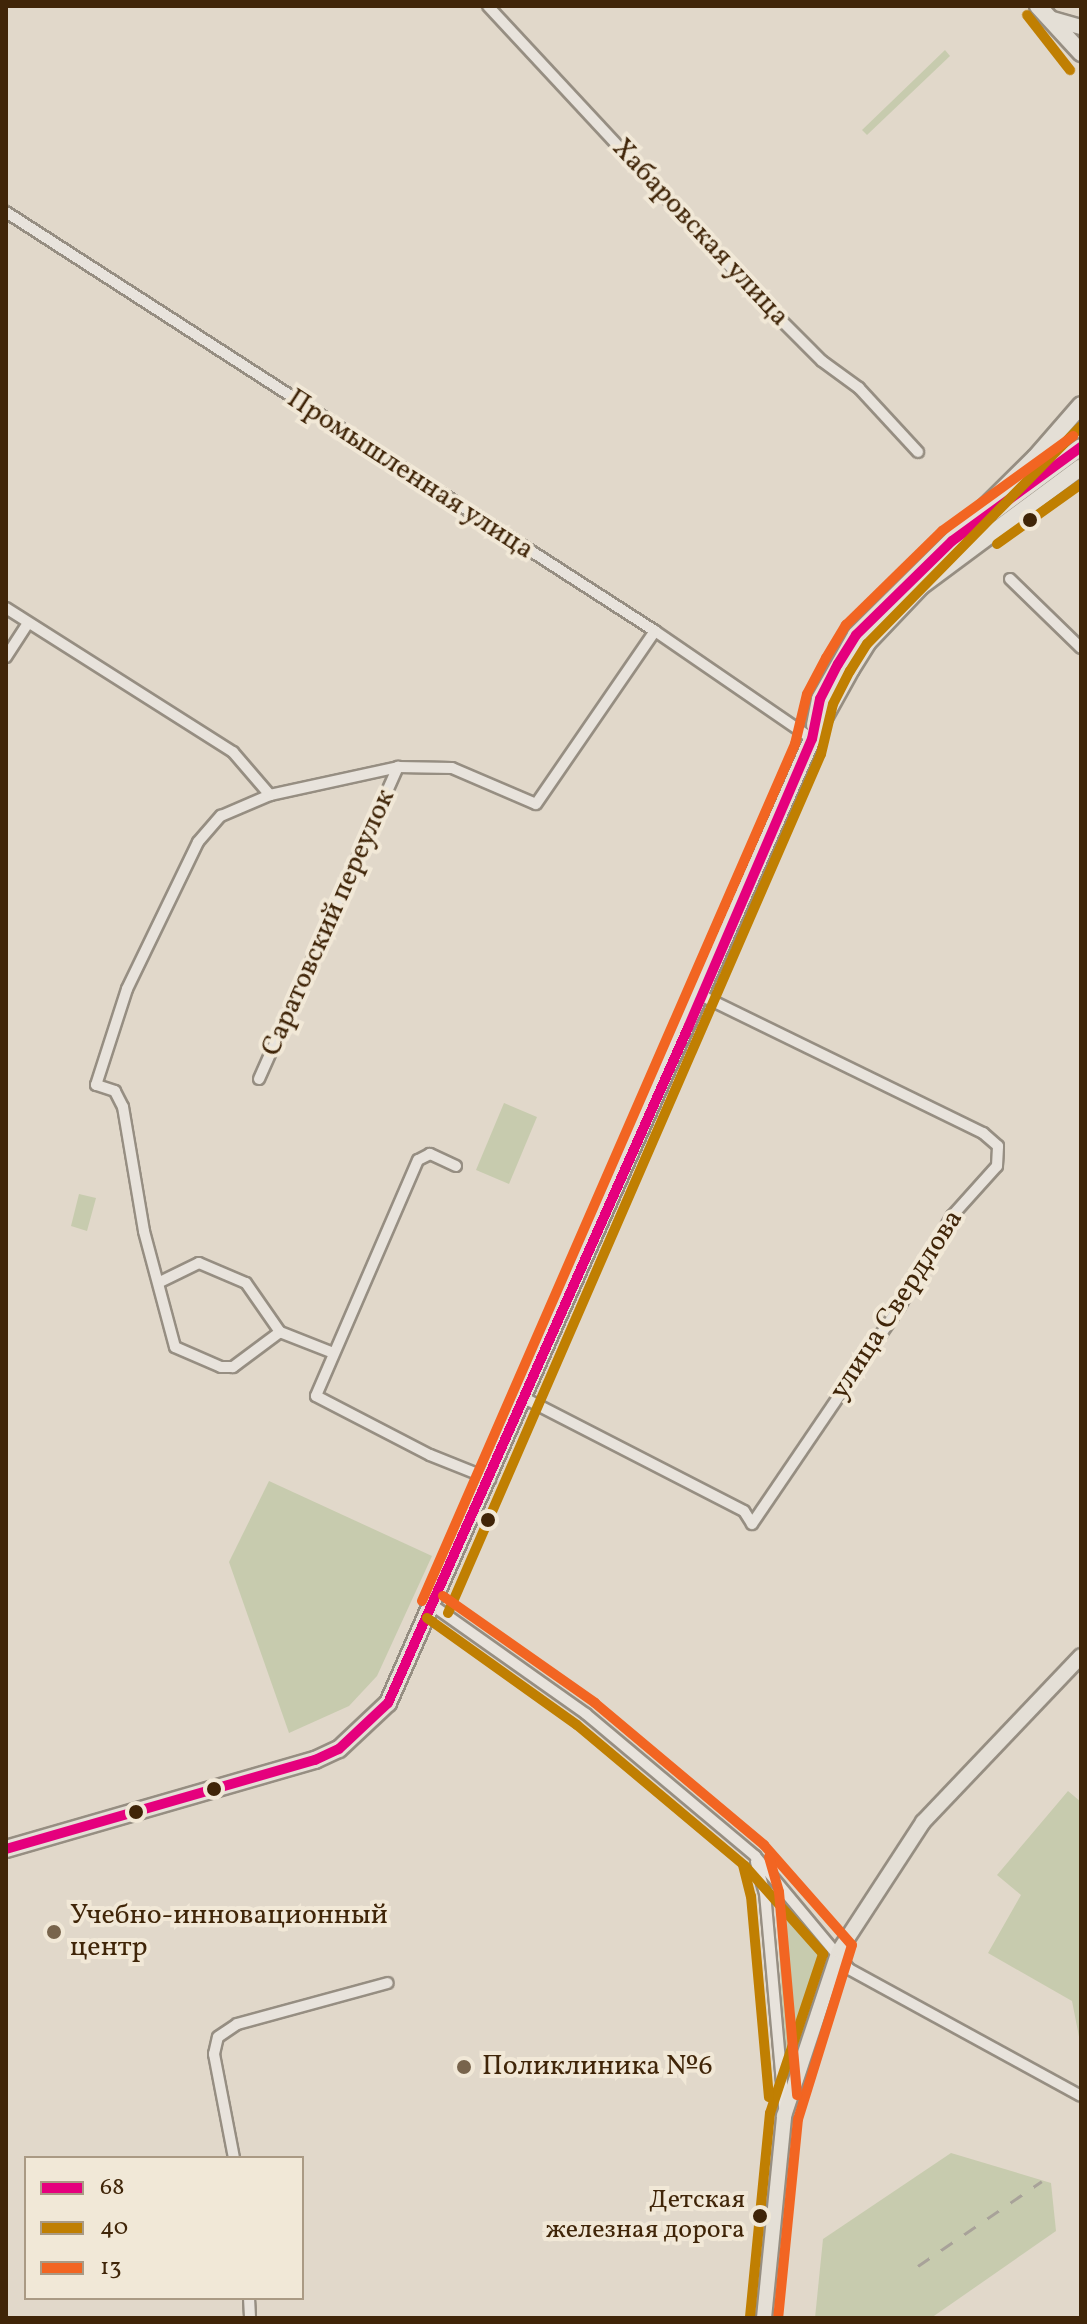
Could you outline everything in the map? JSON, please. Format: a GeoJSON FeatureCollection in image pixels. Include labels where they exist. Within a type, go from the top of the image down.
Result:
{"type":"FeatureCollection","features":[{"type":"Feature","properties":{"kind":"highway"},"geometry":{"type":"LineString","coordinates":[[1044,12],[1081,39]]}},
{"type":"Feature","properties":{"kind":"highway"},"geometry":{"type":"LineString","coordinates":[[1044,12],[1081,53]]}},
{"type":"Feature","properties":{"kind":"highway"},"geometry":{"type":"LineString","coordinates":[[1044,12],[1081,61]]}},
{"type":"Feature","properties":{"kind":"highway"},"geometry":{"type":"LineString","coordinates":[[812,739],[820,699],[856,635],[952,541],[1081,405]]}},
{"type":"Feature","properties":{"kind":"highway"},"geometry":{"type":"LineString","coordinates":[[952,541],[1081,447]]}},
{"type":"Feature","properties":{"kind":"highway"},"geometry":{"type":"LineString","coordinates":[[6,1849],[276,1772],[339,1749],[388,1703],[435,1607],[491,1480],[812,739],[867,643],[894,612],[962,552],[1081,469]]}},
{"type":"Feature","properties":{"kind":"main road"},"geometry":{"type":"LineString","coordinates":[[1044,12],[1081,27]]}},
{"type":"Feature","properties":{"kind":"main road"},"geometry":{"type":"LineString","coordinates":[[764,2318],[784,2116],[839,1951],[923,1822],[1081,1656]]}},
{"type":"Feature","properties":{"kind":"street","name":"Хабаровская улица"},"geometry":{"type":"LineString","coordinates":[[488,6],[759,298],[822,361],[859,388],[918,452]]}},
{"type":"Feature","properties":{"kind":"street","name":"Промышленная улица"},"geometry":{"type":"LineString","coordinates":[[6,212],[655,631],[812,739]]}},
{"type":"Feature","properties":{"kind":"street"},"geometry":{"type":"LineString","coordinates":[[1010,579],[1081,648]]}},
{"type":"Feature","properties":{"kind":"street"},"geometry":{"type":"LineString","coordinates":[[6,608],[233,752],[270,795]]}},
{"type":"Feature","properties":{"kind":"street"},"geometry":{"type":"LineString","coordinates":[[6,657],[28,623]]}},
{"type":"Feature","properties":{"kind":"street"},"geometry":{"type":"LineString","coordinates":[[280,1332],[247,1360],[221,1367],[175,1347],[162,1281],[144,1231],[123,1107],[115,1091],[96,1085],[127,989],[198,842],[221,816],[270,795],[398,767],[452,768],[536,804],[655,631]]}},
{"type":"Feature","properties":{"kind":"street","name":"Саратовский переулок"},"geometry":{"type":"LineString","coordinates":[[259,1079],[398,767]]}},
{"type":"Feature","properties":{"kind":"street","name":"улица Свердлова"},"geometry":{"type":"LineString","coordinates":[[526,1399],[744,1511],[752,1524],[900,1306],[952,1216],[997,1166],[998,1146],[983,1133],[702,996]]}},
{"type":"Feature","properties":{"kind":"street"},"geometry":{"type":"LineString","coordinates":[[456,1166],[430,1154],[418,1160],[331,1352],[316,1396],[430,1455],[491,1480]]}},
{"type":"Feature","properties":{"kind":"street"},"geometry":{"type":"LineString","coordinates":[[162,1281],[199,1263],[246,1283],[280,1332],[331,1352]]}},
{"type":"Feature","properties":{"kind":"street"},"geometry":{"type":"LineString","coordinates":[[435,1607],[586,1714],[755,1856],[839,1951],[849,1969],[1081,2096]]}},
{"type":"Feature","properties":{"kind":"street"},"geometry":{"type":"LineString","coordinates":[[755,1856],[765,1893],[784,2116]]}},
{"type":"Feature","properties":{"kind":"street"},"geometry":{"type":"LineString","coordinates":[[234,2156],[214,2054],[218,2037],[237,2024],[388,1983]]}},
{"type":"Feature","properties":{"kind":"green space"},"geometry":{"type":"Polygon","coordinates":[[[945,50],[950,56],[867,135],[862,130],[945,50]]]}},
{"type":"Feature","properties":{"kind":"green space"},"geometry":{"type":"Polygon","coordinates":[[[504,1103],[537,1117],[509,1184],[476,1170],[504,1103]]]}},
{"type":"Feature","properties":{"kind":"green space"},"geometry":{"type":"Polygon","coordinates":[[[79,1194],[96,1198],[87,1231],[71,1226],[79,1194]]]}},
{"type":"Feature","properties":{"kind":"green space"},"geometry":{"type":"Polygon","coordinates":[[[269,1481],[432,1556],[377,1676],[349,1706],[289,1733],[229,1562],[269,1481]]]}},
{"type":"Feature","properties":{"kind":"green space"},"geometry":{"type":"Polygon","coordinates":[[[1068,1791],[1081,1802],[1081,2047],[1072,2001],[988,1953],[1021,1895],[997,1875],[1068,1791]]]}},
{"type":"Feature","properties":{"kind":"green space"},"geometry":{"type":"Polygon","coordinates":[[[783,1904],[824,1946],[825,1956],[794,2055],[784,2045],[777,1910],[783,1904]]]}},
{"type":"Feature","properties":{"kind":"green space"},"geometry":{"type":"Polygon","coordinates":[[[951,2153],[1051,2183],[1056,2231],[931,2318],[815,2318],[823,2239],[951,2153]]]}},
{"type":"Feature","properties":{"kind":"railway"},"geometry":{"type":"LineString","coordinates":[[918,2266],[1042,2181]]}},
{"type":"Feature","properties":{"kind":"transit line","name":"40"},"geometry":{"type":"LineString","coordinates":[[1027,15],[1070,70]]}},
{"type":"Feature","properties":{"kind":"transit line","name":"40"},"geometry":{"type":"LineString","coordinates":[[448,1613],[821,754],[833,704],[850,671],[867,644],[1081,426]]}},
{"type":"Feature","properties":{"kind":"transit line","name":"13"},"geometry":{"type":"LineString","coordinates":[[422,1601],[795,744],[807,694],[826,658],[846,625],[942,531],[1073,436]]}},
{"type":"Feature","properties":{"kind":"transit line","name":"68"},"geometry":{"type":"LineString","coordinates":[[6,1849],[315,1760],[339,1749],[388,1703],[688,1028],[812,739],[820,699],[838,664],[856,635],[952,541],[1081,447]]}},
{"type":"Feature","properties":{"kind":"transit line","name":"40"},"geometry":{"type":"LineString","coordinates":[[997,544],[1081,484]]}},
{"type":"Feature","properties":{"kind":"transit line","name":"13"},"geometry":{"type":"LineString","coordinates":[[443,1596],[595,1703],[764,1845],[852,1945],[798,2119],[778,2318]]}},
{"type":"Feature","properties":{"kind":"transit line","name":"40"},"geometry":{"type":"LineString","coordinates":[[427,1618],[577,1725],[745,1866],[823,1954],[770,2113],[750,2317]]}},
{"type":"Feature","properties":{"kind":"transit line","name":"13"},"geometry":{"type":"LineString","coordinates":[[769,1857],[779,1892],[797,2095]]}},
{"type":"Feature","properties":{"kind":"transit line","name":"40"},"geometry":{"type":"LineString","coordinates":[[743,1865],[751,1896],[769,2097]]}},
{"type":"Feature","properties":{"kind":"place","name":"Учебно-инновационный центр"},"geometry":{"type":"Point","coordinates":[54,1932]}},
{"type":"Feature","properties":{"kind":"place","name":"Поликлиника №6"},"geometry":{"type":"Point","coordinates":[464,2067]}},
{"type":"Feature","properties":{"kind":"place","name":"Детская железная дорога"},"geometry":{"type":"Point","coordinates":[760,2216]}}]}
